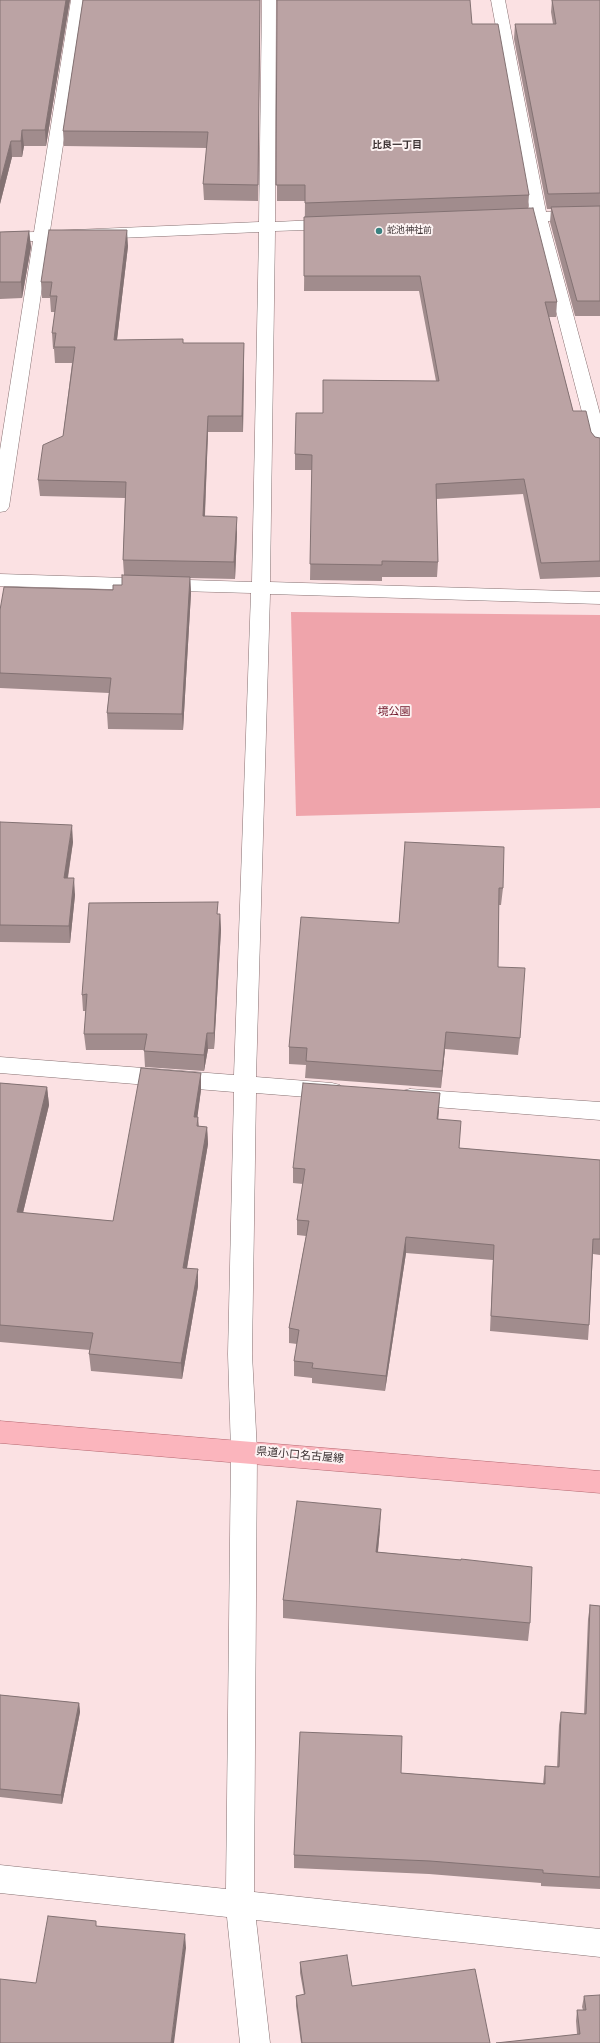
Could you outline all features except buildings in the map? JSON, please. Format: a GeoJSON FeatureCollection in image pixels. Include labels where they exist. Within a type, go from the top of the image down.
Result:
{"type":"FeatureCollection","features":[{"type":"Feature","properties":{"kind":"main road","name":"県道小口名古屋線"},"geometry":{"type":"LineString","coordinates":[[0,1432],[244,1451],[600,1482]]}},
{"type":"Feature","properties":{"kind":"street"},"geometry":{"type":"LineString","coordinates":[[0,507],[78,0]]}},
{"type":"Feature","properties":{"kind":"street"},"geometry":{"type":"LineString","coordinates":[[256,2043],[240,1904],[240,1654],[244,1451],[240,1354],[246,1084],[261,587],[269,0]]}},
{"type":"Feature","properties":{"kind":"street"},"geometry":{"type":"LineString","coordinates":[[498,0],[539,216],[600,447]]}},
{"type":"Feature","properties":{"kind":"street"},"geometry":{"type":"LineString","coordinates":[[491,218],[600,214]]}},
{"type":"Feature","properties":{"kind":"street"},"geometry":{"type":"LineString","coordinates":[[0,238],[347,224]]}},
{"type":"Feature","properties":{"kind":"street"},"geometry":{"type":"LineString","coordinates":[[0,580],[600,598]]}},
{"type":"Feature","properties":{"kind":"street"},"geometry":{"type":"LineString","coordinates":[[0,1065],[356,1092]]}},
{"type":"Feature","properties":{"kind":"street"},"geometry":{"type":"LineString","coordinates":[[387,1095],[600,1111]]}},
{"type":"Feature","properties":{"kind":"street"},"geometry":{"type":"LineString","coordinates":[[0,1879],[600,1943]]}},
{"type":"Feature","properties":{"kind":"green space","name":"境公園"},"geometry":{"type":"Polygon","coordinates":[[[291,612],[600,615],[600,808],[296,816],[291,612]]]}},
{"type":"Feature","properties":{"kind":"place","name":"蛇池神社前"},"geometry":{"type":"Point","coordinates":[379,231]}},
{"type":"Feature","properties":{"kind":"district","name":"比良一丁目"},"geometry":{"type":"Point","coordinates":[397,146]}}]}
